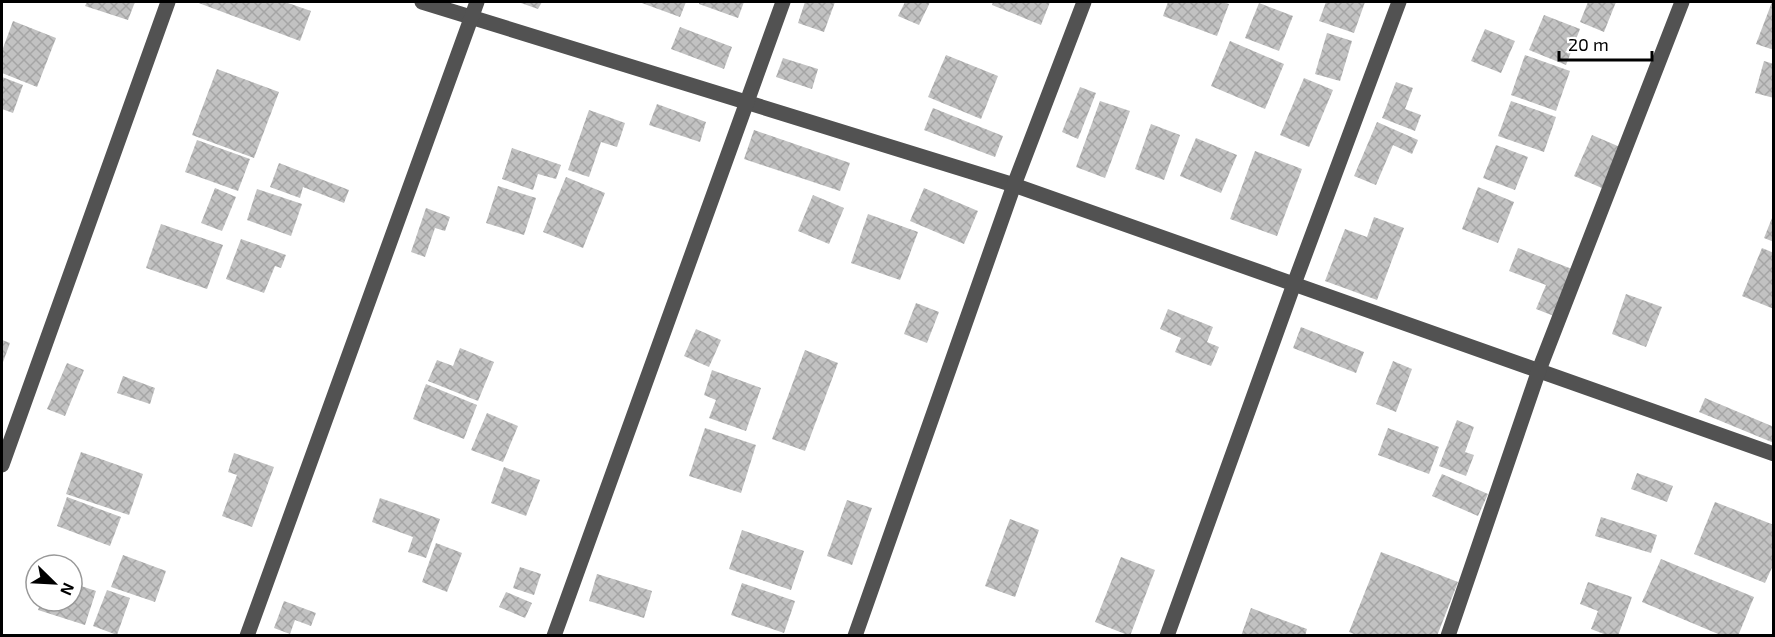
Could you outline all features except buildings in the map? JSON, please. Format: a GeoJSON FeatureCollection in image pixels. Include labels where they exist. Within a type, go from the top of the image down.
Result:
{"type":"FeatureCollection","features":[{"type":"Feature","properties":{"kind":"street"},"geometry":{"type":"LineString","coordinates":[[2,465],[168,2]]}},
{"type":"Feature","properties":{"kind":"street"},"geometry":{"type":"LineString","coordinates":[[422,2],[1014,184],[1773,454]]}},
{"type":"Feature","properties":{"kind":"street"},"geometry":{"type":"LineString","coordinates":[[248,636],[477,2]]}},
{"type":"Feature","properties":{"kind":"street"},"geometry":{"type":"LineString","coordinates":[[554,636],[783,2]]}},
{"type":"Feature","properties":{"kind":"street"},"geometry":{"type":"LineString","coordinates":[[855,636],[1014,184],[1084,2]]}},
{"type":"Feature","properties":{"kind":"street"},"geometry":{"type":"LineString","coordinates":[[1167,636],[1294,284],[1400,2]]}},
{"type":"Feature","properties":{"kind":"street"},"geometry":{"type":"LineString","coordinates":[[1448,636],[1539,370],[1682,2]]}}]}
